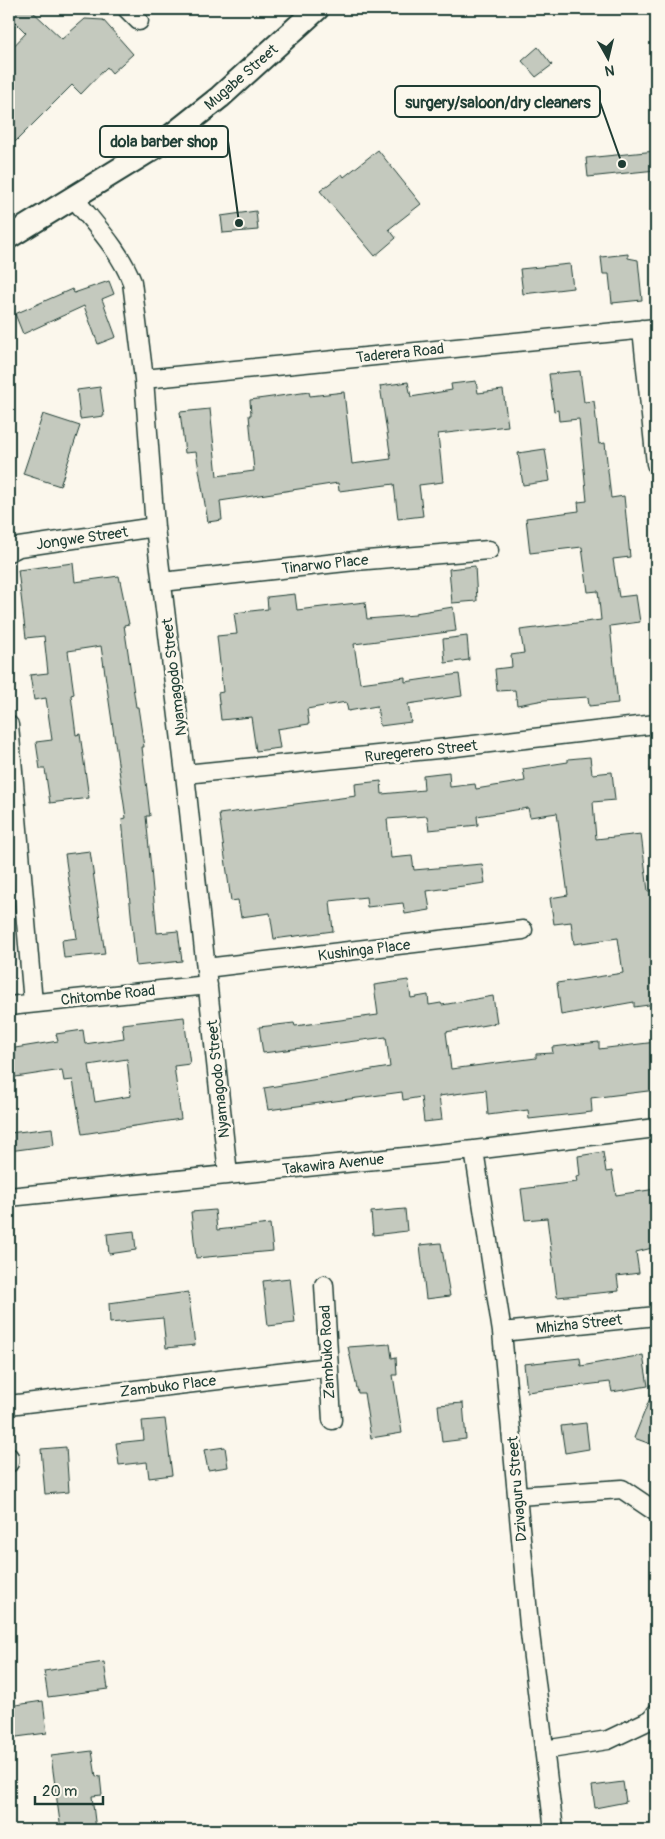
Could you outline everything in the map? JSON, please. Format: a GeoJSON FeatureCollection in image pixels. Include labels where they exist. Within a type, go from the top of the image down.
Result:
{"type":"FeatureCollection","features":[{"type":"Feature","properties":{"kind":"street","name":"Mugabe Street"},"geometry":{"type":"LineString","coordinates":[[9,237],[162,143],[220,97],[318,9]]}},
{"type":"Feature","properties":{"kind":"street","name":"Nyamagodo Street"},"geometry":{"type":"LineString","coordinates":[[74,198],[127,269],[132,282],[144,379],[155,527],[185,774],[228,1174]]}},
{"type":"Feature","properties":{"kind":"street","name":"Taderera Road"},"geometry":{"type":"LineString","coordinates":[[144,379],[649,329]]}},
{"type":"Feature","properties":{"kind":"street"},"geometry":{"type":"LineString","coordinates":[[649,329],[656,464]]}},
{"type":"Feature","properties":{"kind":"street","name":"Jongwe Street"},"geometry":{"type":"LineString","coordinates":[[9,552],[19,547],[155,527]]}},
{"type":"Feature","properties":{"kind":"street","name":"Tinarwo Place"},"geometry":{"type":"LineString","coordinates":[[162,582],[355,560],[489,550]]}},
{"type":"Feature","properties":{"kind":"street","name":"Ruregerero Street"},"geometry":{"type":"LineString","coordinates":[[185,774],[438,750],[656,724]]}},
{"type":"Feature","properties":{"kind":"street"},"geometry":{"type":"LineString","coordinates":[[9,725],[33,1003]]}},
{"type":"Feature","properties":{"kind":"street","name":"Kushinga Place"},"geometry":{"type":"LineString","coordinates":[[206,968],[523,930]]}},
{"type":"Feature","properties":{"kind":"street","name":"Chitombe Road"},"geometry":{"type":"LineString","coordinates":[[9,1006],[208,985]]}},
{"type":"Feature","properties":{"kind":"street","name":"Takawira Avenue"},"geometry":{"type":"LineString","coordinates":[[9,1196],[474,1150],[656,1128]]}},
{"type":"Feature","properties":{"kind":"street","name":"Dzivaguru Street"},"geometry":{"type":"LineString","coordinates":[[474,1150],[502,1332],[529,1626],[554,1830]]}},
{"type":"Feature","properties":{"kind":"street","name":"Zambuko Road"},"geometry":{"type":"LineString","coordinates":[[324,1285],[332,1420]]}},
{"type":"Feature","properties":{"kind":"street","name":"Mhizha Street"},"geometry":{"type":"LineString","coordinates":[[502,1332],[656,1316]]}},
{"type":"Feature","properties":{"kind":"street","name":"Zambuko Place"},"geometry":{"type":"LineString","coordinates":[[9,1405],[328,1367]]}},
{"type":"Feature","properties":{"kind":"street"},"geometry":{"type":"LineString","coordinates":[[9,1457],[9,1463]]}},
{"type":"Feature","properties":{"kind":"street"},"geometry":{"type":"LineString","coordinates":[[518,1496],[622,1489],[656,1512]]}},
{"type":"Feature","properties":{"kind":"street"},"geometry":{"type":"LineString","coordinates":[[544,1750],[608,1740],[652,1719],[656,1713]]}},
{"type":"Feature","properties":{"kind":"building"},"geometry":{"type":"Polygon","coordinates":[[[9,9],[30,9],[62,39],[85,19],[103,20],[133,54],[112,73],[107,67],[81,94],[72,85],[9,148],[9,51],[26,33],[9,16],[9,9]]]}},
{"type":"Feature","properties":{"kind":"building"},"geometry":{"type":"Polygon","coordinates":[[[538,47],[552,65],[536,77],[522,61],[538,47]]]}},
{"type":"Feature","properties":{"kind":"building"},"geometry":{"type":"Polygon","coordinates":[[[378,150],[421,204],[389,229],[396,238],[375,256],[320,191],[342,174],[344,177],[378,150]]]}},
{"type":"Feature","properties":{"kind":"building"},"geometry":{"type":"Polygon","coordinates":[[[656,151],[656,170],[588,177],[586,158],[656,151]]]}},
{"type":"Feature","properties":{"kind":"building"},"geometry":{"type":"Polygon","coordinates":[[[256,211],[258,230],[223,233],[221,216],[256,211]]]}},
{"type":"Feature","properties":{"kind":"building"},"geometry":{"type":"Polygon","coordinates":[[[628,254],[628,258],[638,260],[642,300],[612,303],[609,274],[603,274],[601,257],[628,254]]]}},
{"type":"Feature","properties":{"kind":"building"},"geometry":{"type":"Polygon","coordinates":[[[570,264],[573,288],[523,294],[520,269],[570,264]]]}},
{"type":"Feature","properties":{"kind":"building"},"geometry":{"type":"Polygon","coordinates":[[[109,281],[114,294],[102,299],[116,337],[98,344],[84,306],[23,334],[15,314],[72,289],[74,293],[109,281]]]}},
{"type":"Feature","properties":{"kind":"building"},"geometry":{"type":"Polygon","coordinates":[[[580,371],[584,402],[594,401],[599,444],[605,443],[611,498],[624,496],[630,557],[613,559],[619,597],[636,595],[640,622],[610,626],[618,703],[589,706],[588,697],[544,700],[517,705],[515,690],[497,691],[495,669],[512,667],[511,655],[524,653],[520,630],[601,620],[598,591],[588,592],[582,547],[530,553],[526,518],[579,511],[578,502],[587,501],[579,419],[559,421],[558,410],[554,411],[549,374],[580,371]]]}},
{"type":"Feature","properties":{"kind":"building"},"geometry":{"type":"Polygon","coordinates":[[[476,381],[478,393],[503,390],[508,426],[438,434],[443,482],[419,485],[423,516],[398,519],[394,484],[339,491],[338,483],[220,501],[222,520],[208,522],[196,452],[185,453],[180,412],[210,409],[217,476],[254,471],[249,415],[251,415],[250,400],[309,392],[310,396],[344,392],[352,464],[391,459],[380,386],[408,382],[411,397],[452,390],[451,384],[476,381]]]}},
{"type":"Feature","properties":{"kind":"building"},"geometry":{"type":"Polygon","coordinates":[[[100,387],[104,416],[80,419],[77,390],[100,387]]]}},
{"type":"Feature","properties":{"kind":"building"},"geometry":{"type":"Polygon","coordinates":[[[43,414],[80,426],[60,486],[23,474],[43,414]]]}},
{"type":"Feature","properties":{"kind":"building"},"geometry":{"type":"Polygon","coordinates":[[[545,449],[550,481],[523,485],[518,453],[545,449]]]}},
{"type":"Feature","properties":{"kind":"building"},"geometry":{"type":"Polygon","coordinates":[[[73,563],[75,582],[119,576],[129,624],[124,625],[144,747],[142,747],[150,816],[146,816],[157,933],[178,931],[182,961],[136,966],[122,819],[126,818],[101,646],[68,651],[74,694],[71,695],[76,735],[80,734],[89,798],[50,803],[45,769],[40,769],[36,742],[52,740],[46,698],[34,700],[30,675],[48,673],[44,636],[26,638],[18,570],[73,563]]]}},
{"type":"Feature","properties":{"kind":"building"},"geometry":{"type":"Polygon","coordinates":[[[475,566],[477,601],[452,603],[449,569],[475,566]]]}},
{"type":"Feature","properties":{"kind":"building"},"geometry":{"type":"Polygon","coordinates":[[[295,594],[297,610],[365,602],[367,619],[415,615],[415,613],[453,607],[456,631],[354,644],[360,683],[405,677],[405,682],[459,674],[462,696],[408,704],[411,722],[380,726],[377,706],[348,711],[346,702],[307,709],[309,724],[277,729],[280,748],[256,751],[251,717],[221,720],[218,693],[223,692],[217,636],[237,634],[234,613],[268,609],[267,597],[295,594]]]}},
{"type":"Feature","properties":{"kind":"building"},"geometry":{"type":"Polygon","coordinates":[[[467,636],[469,660],[445,663],[443,639],[467,636]]]}},
{"type":"Feature","properties":{"kind":"building"},"geometry":{"type":"Polygon","coordinates":[[[590,757],[592,774],[612,772],[615,800],[593,802],[596,839],[641,834],[648,891],[656,890],[656,943],[651,944],[656,984],[656,1004],[634,1007],[634,1002],[561,1015],[557,983],[623,973],[618,938],[574,944],[571,922],[554,924],[550,898],[568,895],[557,813],[530,817],[528,808],[477,816],[478,825],[429,830],[427,816],[387,819],[391,858],[412,856],[414,870],[482,864],[485,883],[427,891],[430,910],[405,914],[403,903],[367,907],[366,897],[330,901],[333,931],[274,939],[270,913],[241,917],[238,900],[231,901],[219,814],[356,796],[355,784],[381,781],[382,794],[424,790],[423,775],[449,772],[450,787],[475,784],[476,789],[525,781],[523,769],[568,762],[568,759],[590,757]]]}},
{"type":"Feature","properties":{"kind":"building"},"geometry":{"type":"Polygon","coordinates":[[[90,851],[105,954],[64,958],[62,940],[77,938],[65,854],[90,851]]]}},
{"type":"Feature","properties":{"kind":"building"},"geometry":{"type":"Polygon","coordinates":[[[408,980],[411,998],[428,995],[429,1005],[441,1003],[442,1005],[493,996],[497,1023],[446,1032],[451,1069],[536,1058],[536,1054],[553,1053],[552,1047],[599,1042],[599,1049],[656,1042],[656,1090],[591,1098],[592,1112],[529,1119],[528,1110],[488,1115],[486,1090],[439,1096],[442,1120],[424,1122],[421,1097],[403,1100],[402,1092],[268,1110],[264,1088],[390,1067],[386,1037],[263,1053],[259,1027],[294,1023],[295,1026],[378,1015],[374,985],[408,980]]]}},
{"type":"Feature","properties":{"kind":"building"},"geometry":{"type":"Polygon","coordinates":[[[184,1017],[190,1064],[174,1066],[181,1119],[82,1134],[73,1080],[64,1081],[62,1070],[9,1078],[9,1049],[58,1041],[56,1034],[83,1030],[85,1044],[124,1038],[122,1024],[184,1017]],[[127,1059],[89,1065],[95,1102],[131,1096],[127,1059]]]}},
{"type":"Feature","properties":{"kind":"building"},"geometry":{"type":"Polygon","coordinates":[[[52,1128],[54,1145],[9,1151],[9,1133],[52,1128]]]}},
{"type":"Feature","properties":{"kind":"building"},"geometry":{"type":"Polygon","coordinates":[[[603,1152],[606,1172],[612,1171],[616,1195],[656,1189],[656,1247],[636,1252],[639,1273],[617,1276],[619,1291],[557,1297],[547,1218],[525,1220],[521,1189],[577,1182],[576,1177],[580,1176],[578,1156],[603,1152]]]}},
{"type":"Feature","properties":{"kind":"building"},"geometry":{"type":"Polygon","coordinates":[[[405,1209],[407,1231],[373,1235],[371,1212],[405,1209]]]}},
{"type":"Feature","properties":{"kind":"building"},"geometry":{"type":"Polygon","coordinates":[[[215,1210],[217,1230],[270,1224],[273,1251],[196,1258],[191,1212],[215,1210]]]}},
{"type":"Feature","properties":{"kind":"building"},"geometry":{"type":"Polygon","coordinates":[[[134,1231],[136,1250],[109,1254],[107,1234],[134,1231]]]}},
{"type":"Feature","properties":{"kind":"building"},"geometry":{"type":"Polygon","coordinates":[[[441,1243],[450,1296],[426,1299],[420,1245],[441,1243]]]}},
{"type":"Feature","properties":{"kind":"building"},"geometry":{"type":"Polygon","coordinates":[[[290,1278],[295,1323],[268,1326],[263,1281],[290,1278]]]}},
{"type":"Feature","properties":{"kind":"building"},"geometry":{"type":"Polygon","coordinates":[[[188,1292],[195,1345],[166,1348],[163,1318],[110,1323],[109,1303],[188,1292]]]}},
{"type":"Feature","properties":{"kind":"building"},"geometry":{"type":"Polygon","coordinates":[[[390,1344],[392,1358],[396,1357],[397,1375],[393,1375],[402,1433],[371,1438],[364,1393],[358,1393],[348,1347],[390,1344]]]}},
{"type":"Feature","properties":{"kind":"building"},"geometry":{"type":"Polygon","coordinates":[[[643,1355],[648,1386],[612,1392],[610,1382],[527,1392],[524,1364],[580,1358],[581,1366],[643,1355]]]}},
{"type":"Feature","properties":{"kind":"building"},"geometry":{"type":"Polygon","coordinates":[[[650,1398],[656,1434],[656,1446],[634,1438],[650,1398]]]}},
{"type":"Feature","properties":{"kind":"building"},"geometry":{"type":"Polygon","coordinates":[[[463,1403],[466,1439],[442,1442],[438,1405],[463,1403]]]}},
{"type":"Feature","properties":{"kind":"building"},"geometry":{"type":"Polygon","coordinates":[[[165,1419],[172,1475],[149,1478],[147,1462],[119,1465],[116,1443],[144,1440],[142,1421],[165,1419]]]}},
{"type":"Feature","properties":{"kind":"building"},"geometry":{"type":"Polygon","coordinates":[[[586,1423],[589,1449],[565,1453],[561,1426],[586,1423]]]}},
{"type":"Feature","properties":{"kind":"building"},"geometry":{"type":"Polygon","coordinates":[[[66,1447],[69,1492],[45,1494],[41,1449],[66,1447]]]}},
{"type":"Feature","properties":{"kind":"building"},"geometry":{"type":"Polygon","coordinates":[[[225,1447],[228,1467],[208,1470],[204,1450],[225,1447]]]}},
{"type":"Feature","properties":{"kind":"building"},"geometry":{"type":"Polygon","coordinates":[[[104,1662],[108,1689],[48,1697],[44,1671],[104,1662]]]}},
{"type":"Feature","properties":{"kind":"building"},"geometry":{"type":"Polygon","coordinates":[[[43,1701],[47,1733],[9,1738],[9,1706],[43,1701]]]}},
{"type":"Feature","properties":{"kind":"building"},"geometry":{"type":"Polygon","coordinates":[[[92,1751],[96,1777],[100,1776],[102,1795],[92,1796],[96,1830],[61,1830],[51,1756],[92,1751]]]}},
{"type":"Feature","properties":{"kind":"building"},"geometry":{"type":"Polygon","coordinates":[[[623,1782],[626,1802],[595,1808],[592,1786],[623,1782]]]}},
{"type":"Feature","properties":{"kind":"place","name":"surgery/saloon/dry cleaners"},"geometry":{"type":"Point","coordinates":[622,164]}},
{"type":"Feature","properties":{"kind":"place","name":"dola barber shop"},"geometry":{"type":"Point","coordinates":[239,223]}}]}
